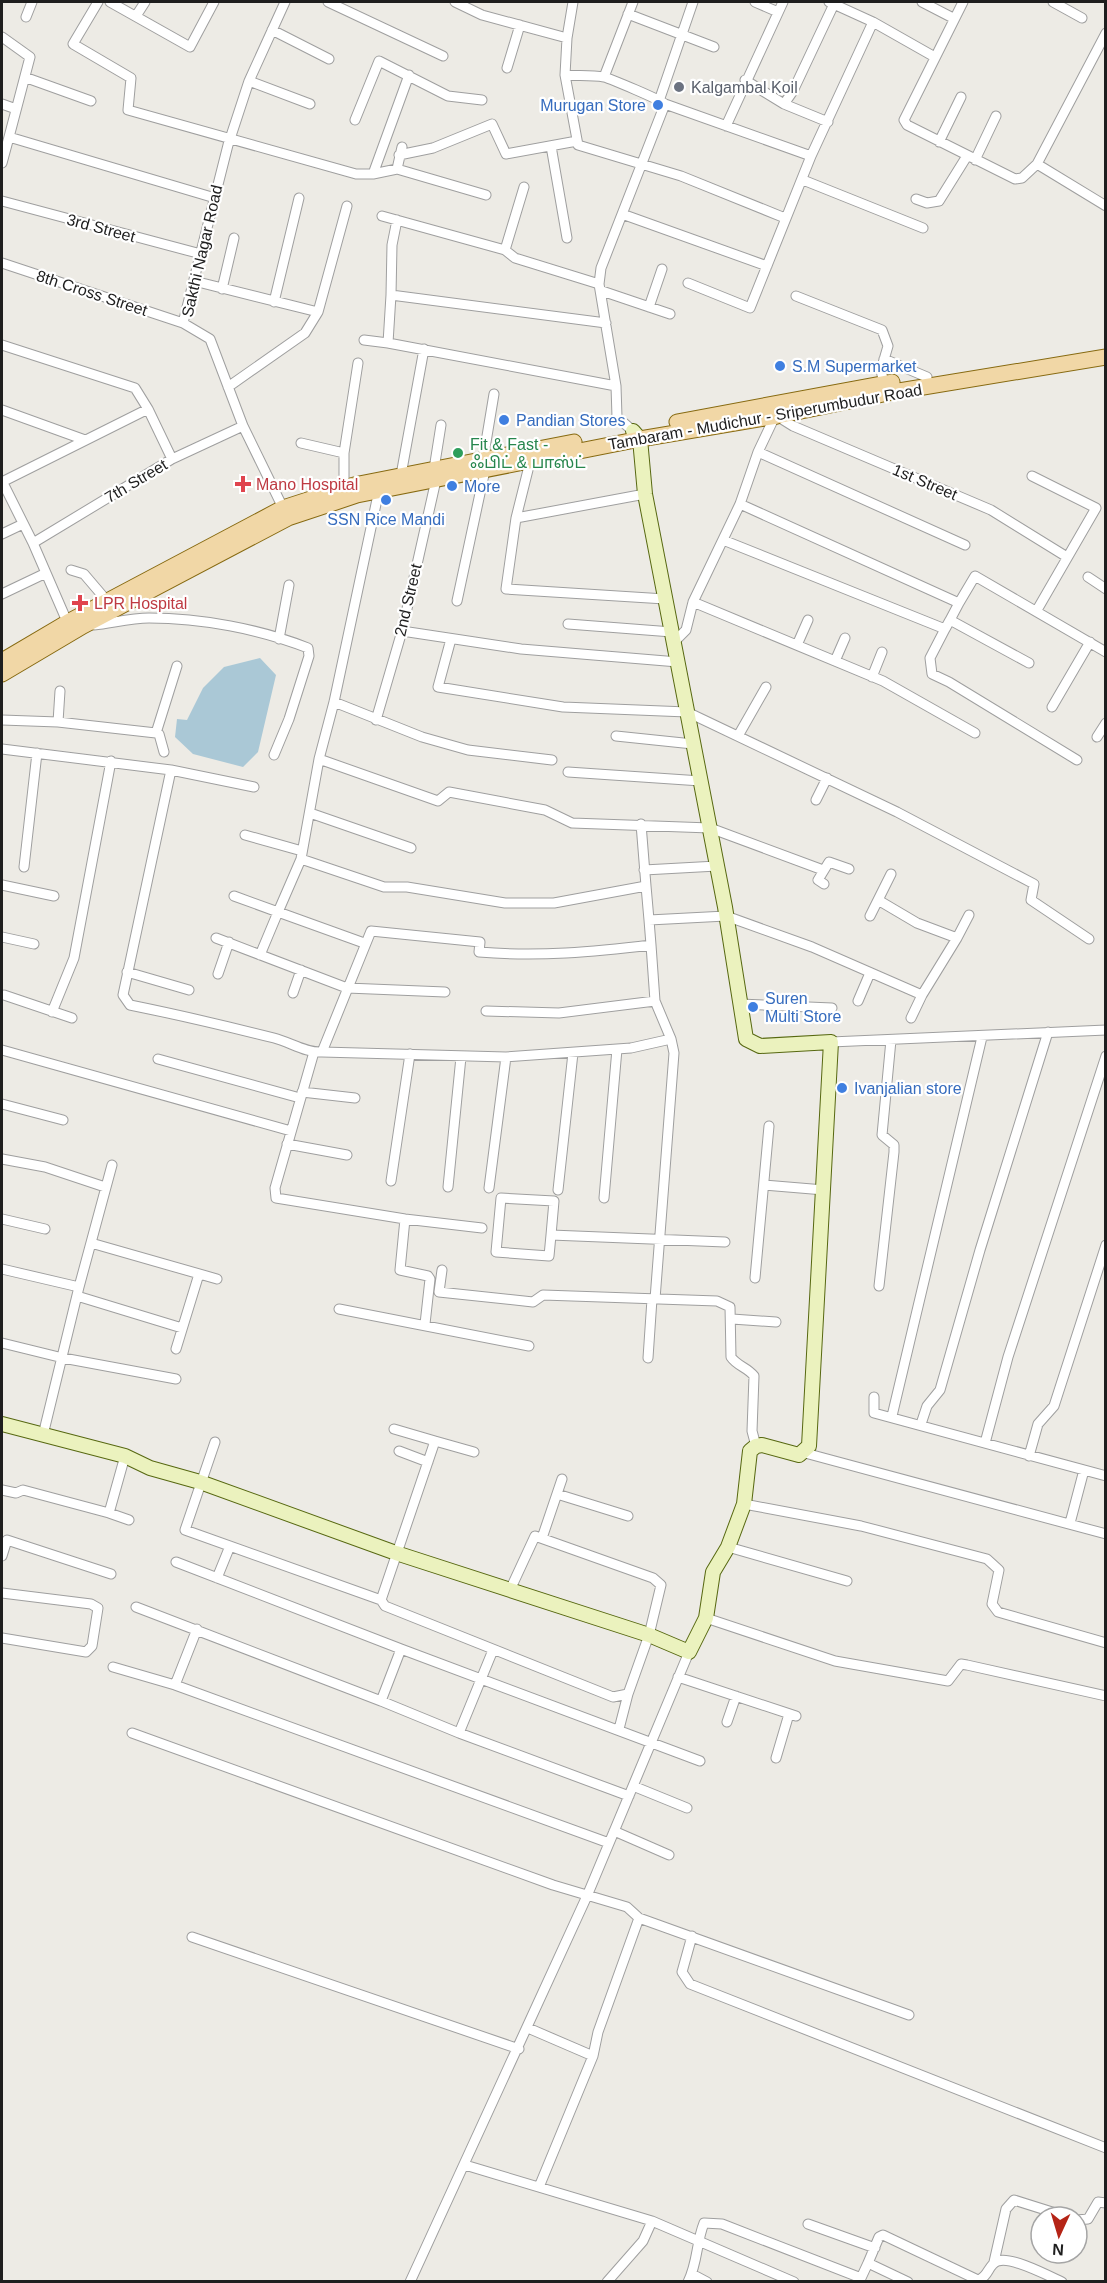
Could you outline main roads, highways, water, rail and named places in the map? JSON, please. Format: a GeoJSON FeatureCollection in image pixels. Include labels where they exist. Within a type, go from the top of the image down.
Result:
{"type":"FeatureCollection","features":[{"type":"Feature","properties":{"kind":"main road","name":"Tambaram - Mudichur - Sriperumbudur Road"},"geometry":{"type":"LineString","coordinates":[[775,410],[884,384],[1106,347]]}},
{"type":"Feature","properties":{"kind":"main road","name":"Tambaram - Mudichur - Sriperumbudur Road"},"geometry":{"type":"LineString","coordinates":[[2,661],[74,627],[286,513],[435,475],[636,435],[775,410],[1106,357]]}},
{"type":"Feature","properties":{"kind":"main road","name":"Tambaram - Mudichur - Sriperumbudur Road"},"geometry":{"type":"LineString","coordinates":[[484,465],[530,462],[636,435]]}},
{"type":"Feature","properties":{"kind":"main road","name":"Tambaram - Mudichur - Sriperumbudur Road"},"geometry":{"type":"LineString","coordinates":[[2,674],[74,627],[107,601],[286,513],[344,488],[401,476],[435,475]]}},
{"type":"Feature","properties":{"kind":"water"},"geometry":{"type":"Polygon","coordinates":[[[260,658],[276,675],[258,752],[243,767],[193,754],[175,737],[177,719],[187,720],[203,688],[224,667],[260,658]]]}},
{"type":"Feature","properties":{"kind":"place","name":"Kalgambal Koil"},"geometry":{"type":"Point","coordinates":[679,87]}},
{"type":"Feature","properties":{"kind":"place","name":"Murugan Store"},"geometry":{"type":"Point","coordinates":[658,105]}},
{"type":"Feature","properties":{"kind":"place","name":"S.M Supermarket"},"geometry":{"type":"Point","coordinates":[780,366]}},
{"type":"Feature","properties":{"kind":"place","name":"Pandian Stores"},"geometry":{"type":"Point","coordinates":[504,420]}},
{"type":"Feature","properties":{"kind":"place","name":"Fit & Fast - ஃபிட் & பாஸ்ட்"},"geometry":{"type":"Point","coordinates":[458,453]}},
{"type":"Feature","properties":{"kind":"place","name":"Mano Hospital"},"geometry":{"type":"Point","coordinates":[243,484]}},
{"type":"Feature","properties":{"kind":"place","name":"More"},"geometry":{"type":"Point","coordinates":[452,486]}},
{"type":"Feature","properties":{"kind":"place","name":"SSN Rice Mandi"},"geometry":{"type":"Point","coordinates":[386,500]}},
{"type":"Feature","properties":{"kind":"place","name":"LPR Hospital"},"geometry":{"type":"Point","coordinates":[80,603]}},
{"type":"Feature","properties":{"kind":"place","name":"Suren Multi Store"},"geometry":{"type":"Point","coordinates":[753,1007]}},
{"type":"Feature","properties":{"kind":"place","name":"Ivanjalian store"},"geometry":{"type":"Point","coordinates":[842,1088]}}]}
